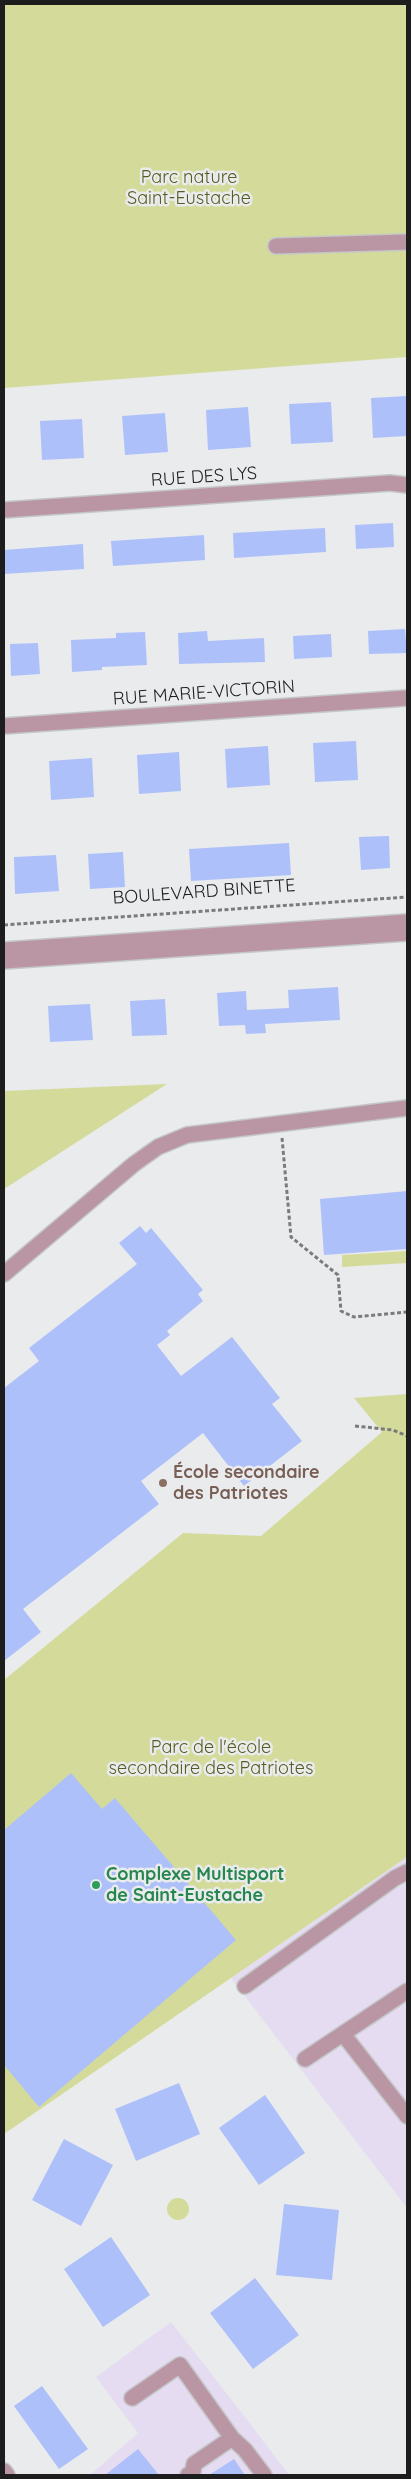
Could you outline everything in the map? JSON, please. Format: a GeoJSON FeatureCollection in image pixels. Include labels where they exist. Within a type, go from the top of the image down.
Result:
{"type":"FeatureCollection","features":[{"type":"Feature","properties":{"kind":"street"},"geometry":{"type":"LineString","coordinates":[[276,246],[407,242]]}},
{"type":"Feature","properties":{"kind":"street","name":"RUE DES LYS"},"geometry":{"type":"LineString","coordinates":[[4,510],[390,483],[407,485]]}},
{"type":"Feature","properties":{"kind":"street","name":"RUE MARIE-VICTORIN"},"geometry":{"type":"LineString","coordinates":[[4,726],[407,698]]}},
{"type":"Feature","properties":{"kind":"street"},"geometry":{"type":"LineString","coordinates":[[4,950],[407,922]]}},
{"type":"Feature","properties":{"kind":"street"},"geometry":{"type":"LineString","coordinates":[[4,961],[407,934]]}},
{"type":"Feature","properties":{"kind":"street"},"geometry":{"type":"LineString","coordinates":[[4,1274],[134,1164],[158,1147],[187,1135],[407,1108]]}},
{"type":"Feature","properties":{"kind":"street"},"geometry":{"type":"LineString","coordinates":[[245,1986],[395,1878],[407,1872]]}},
{"type":"Feature","properties":{"kind":"street"},"geometry":{"type":"LineString","coordinates":[[305,2059],[407,1991]]}},
{"type":"Feature","properties":{"kind":"street"},"geometry":{"type":"LineString","coordinates":[[343,2034],[407,2116]]}},
{"type":"Feature","properties":{"kind":"street"},"geometry":{"type":"LineString","coordinates":[[132,2398],[180,2365],[232,2438],[246,2450],[264,2475]]}},
{"type":"Feature","properties":{"kind":"street"},"geometry":{"type":"LineString","coordinates":[[188,2475],[193,2472],[194,2464],[232,2438]]}},
{"type":"Feature","properties":{"kind":"street"},"geometry":{"type":"LineString","coordinates":[[4,2471],[7,2475]]}},
{"type":"Feature","properties":{"kind":"path","name":"BOULEVARD BINETTE"},"geometry":{"type":"LineString","coordinates":[[4,925],[407,897]]}},
{"type":"Feature","properties":{"kind":"path"},"geometry":{"type":"LineString","coordinates":[[281,1123],[291,1237],[338,1275],[341,1311],[344,1314],[354,1316],[407,1312]]}},
{"type":"Feature","properties":{"kind":"path"},"geometry":{"type":"LineString","coordinates":[[354,1426],[393,1430],[407,1436]]}},
{"type":"Feature","properties":{"kind":"shaded area"},"geometry":{"type":"Polygon","coordinates":[[[407,1857],[407,2208],[231,1978],[407,1857]]]}},
{"type":"Feature","properties":{"kind":"shaded area"},"geometry":{"type":"Polygon","coordinates":[[[171,2322],[289,2475],[90,2475],[138,2433],[96,2377],[171,2322]]]}},
{"type":"Feature","properties":{"kind":"green space","name":"Parc nature Saint-Eustache"},"geometry":{"type":"Polygon","coordinates":[[[4,4],[407,4],[407,357],[4,388],[4,4]]]}},
{"type":"Feature","properties":{"kind":"green space"},"geometry":{"type":"Polygon","coordinates":[[[167,1084],[4,1189],[4,1091],[167,1084]]]}},
{"type":"Feature","properties":{"kind":"green space"},"geometry":{"type":"Polygon","coordinates":[[[407,1251],[407,1263],[342,1267],[342,1255],[407,1251]]]}},
{"type":"Feature","properties":{"kind":"green space","name":"Parc de l'école secondaire des Patriotes"},"geometry":{"type":"Polygon","coordinates":[[[407,1394],[407,1857],[4,2134],[4,1680],[183,1533],[261,1536],[382,1432],[354,1398],[407,1394]]]}},
{"type":"Feature","properties":{"kind":"green space"},"geometry":{"type":"Polygon","coordinates":[[[178,2198],[186,2201],[189,2209],[186,2217],[178,2220],[170,2217],[167,2209],[170,2201],[178,2198]]]}},
{"type":"Feature","properties":{"kind":"building"},"geometry":{"type":"Polygon","coordinates":[[[407,396],[407,436],[373,438],[371,398],[407,396]]]}},
{"type":"Feature","properties":{"kind":"building"},"geometry":{"type":"Polygon","coordinates":[[[331,402],[333,442],[291,444],[289,404],[331,402]]]}},
{"type":"Feature","properties":{"kind":"building"},"geometry":{"type":"Polygon","coordinates":[[[248,407],[251,447],[208,450],[206,410],[248,407]]]}},
{"type":"Feature","properties":{"kind":"building"},"geometry":{"type":"Polygon","coordinates":[[[165,413],[168,452],[125,455],[122,416],[165,413]]]}},
{"type":"Feature","properties":{"kind":"building"},"geometry":{"type":"Polygon","coordinates":[[[82,419],[84,458],[42,460],[40,421],[82,419]]]}},
{"type":"Feature","properties":{"kind":"building"},"geometry":{"type":"Polygon","coordinates":[[[393,523],[394,547],[356,549],[355,525],[393,523]]]}},
{"type":"Feature","properties":{"kind":"building"},"geometry":{"type":"Polygon","coordinates":[[[325,528],[326,552],[234,558],[233,533],[325,528]]]}},
{"type":"Feature","properties":{"kind":"building"},"geometry":{"type":"Polygon","coordinates":[[[204,535],[205,560],[113,566],[111,541],[204,535]]]}},
{"type":"Feature","properties":{"kind":"building"},"geometry":{"type":"Polygon","coordinates":[[[83,544],[84,569],[4,574],[4,550],[83,544]]]}},
{"type":"Feature","properties":{"kind":"building"},"geometry":{"type":"Polygon","coordinates":[[[405,629],[407,653],[369,654],[368,631],[405,629]]]}},
{"type":"Feature","properties":{"kind":"building"},"geometry":{"type":"Polygon","coordinates":[[[207,631],[208,641],[264,638],[265,662],[179,664],[178,633],[207,631]]]}},
{"type":"Feature","properties":{"kind":"building"},"geometry":{"type":"Polygon","coordinates":[[[145,632],[147,665],[102,667],[102,670],[72,672],[71,640],[116,638],[116,633],[145,632]]]}},
{"type":"Feature","properties":{"kind":"building"},"geometry":{"type":"Polygon","coordinates":[[[331,634],[332,657],[294,659],[293,636],[331,634]]]}},
{"type":"Feature","properties":{"kind":"building"},"geometry":{"type":"Polygon","coordinates":[[[38,643],[40,674],[11,676],[10,644],[38,643]]]}},
{"type":"Feature","properties":{"kind":"building"},"geometry":{"type":"Polygon","coordinates":[[[356,741],[358,780],[315,782],[313,743],[356,741]]]}},
{"type":"Feature","properties":{"kind":"building"},"geometry":{"type":"Polygon","coordinates":[[[268,746],[270,785],[227,788],[225,749],[268,746]]]}},
{"type":"Feature","properties":{"kind":"building"},"geometry":{"type":"Polygon","coordinates":[[[179,752],[181,791],[139,794],[137,755],[179,752]]]}},
{"type":"Feature","properties":{"kind":"building"},"geometry":{"type":"Polygon","coordinates":[[[92,758],[94,797],[51,800],[49,761],[92,758]]]}},
{"type":"Feature","properties":{"kind":"building"},"geometry":{"type":"Polygon","coordinates":[[[389,836],[390,868],[361,870],[359,837],[389,836]]]}},
{"type":"Feature","properties":{"kind":"building"},"geometry":{"type":"Polygon","coordinates":[[[289,843],[291,875],[191,881],[189,849],[289,843]]]}},
{"type":"Feature","properties":{"kind":"building"},"geometry":{"type":"Polygon","coordinates":[[[123,852],[125,887],[90,889],[88,854],[123,852]]]}},
{"type":"Feature","properties":{"kind":"building"},"geometry":{"type":"Polygon","coordinates":[[[56,855],[59,891],[15,894],[14,857],[56,855]]]}},
{"type":"Feature","properties":{"kind":"building"},"geometry":{"type":"Polygon","coordinates":[[[338,987],[340,1020],[265,1024],[266,1033],[246,1034],[245,1025],[219,1026],[217,993],[246,991],[247,1010],[289,1008],[288,990],[338,987]]]}},
{"type":"Feature","properties":{"kind":"building"},"geometry":{"type":"Polygon","coordinates":[[[165,999],[167,1035],[132,1036],[130,1001],[165,999]]]}},
{"type":"Feature","properties":{"kind":"building"},"geometry":{"type":"Polygon","coordinates":[[[90,1004],[93,1040],[50,1042],[48,1006],[90,1004]]]}},
{"type":"Feature","properties":{"kind":"building"},"geometry":{"type":"Polygon","coordinates":[[[407,1191],[407,1249],[324,1255],[320,1199],[407,1191]]]}},
{"type":"Feature","properties":{"kind":"building"},"geometry":{"type":"Polygon","coordinates":[[[140,1226],[146,1233],[151,1228],[203,1290],[198,1294],[203,1301],[167,1331],[170,1335],[157,1345],[181,1376],[232,1337],[280,1398],[272,1404],[302,1441],[244,1486],[203,1433],[141,1481],[159,1504],[23,1609],[41,1632],[4,1661],[4,1388],[39,1361],[29,1348],[137,1264],[119,1243],[140,1226]]]}},
{"type":"Feature","properties":{"kind":"building","name":"Complexe Multisport de Saint-Eustache"},"geometry":{"type":"Polygon","coordinates":[[[71,1773],[102,1809],[115,1798],[236,1940],[39,2107],[4,2065],[4,1830],[71,1773]]]}},
{"type":"Feature","properties":{"kind":"building"},"geometry":{"type":"Polygon","coordinates":[[[179,2083],[200,2134],[136,2161],[115,2109],[179,2083]]]}},
{"type":"Feature","properties":{"kind":"building"},"geometry":{"type":"Polygon","coordinates":[[[265,2095],[305,2153],[259,2185],[219,2128],[265,2095]]]}},
{"type":"Feature","properties":{"kind":"building"},"geometry":{"type":"Polygon","coordinates":[[[64,2139],[113,2165],[81,2226],[32,2200],[64,2139]]]}},
{"type":"Feature","properties":{"kind":"building"},"geometry":{"type":"Polygon","coordinates":[[[284,2204],[339,2210],[332,2280],[276,2275],[284,2204]]]}},
{"type":"Feature","properties":{"kind":"building"},"geometry":{"type":"Polygon","coordinates":[[[111,2237],[150,2295],[103,2327],[64,2269],[111,2237]]]}},
{"type":"Feature","properties":{"kind":"building"},"geometry":{"type":"Polygon","coordinates":[[[255,2278],[299,2335],[253,2369],[210,2313],[255,2278]]]}},
{"type":"Feature","properties":{"kind":"building"},"geometry":{"type":"Polygon","coordinates":[[[42,2386],[88,2449],[59,2469],[14,2406],[42,2386]]]}},
{"type":"Feature","properties":{"kind":"building"},"geometry":{"type":"Polygon","coordinates":[[[138,2449],[159,2475],[105,2475],[138,2449]]]}},
{"type":"Feature","properties":{"kind":"building"},"geometry":{"type":"Polygon","coordinates":[[[234,2459],[245,2475],[209,2475],[234,2459]]]}},
{"type":"Feature","properties":{"kind":"place","name":"École secondaire des Patriotes"},"geometry":{"type":"Point","coordinates":[163,1483]}},
{"type":"Feature","properties":{"kind":"place","name":"Complexe Multisport de Saint-Eustache"},"geometry":{"type":"Point","coordinates":[96,1885]}}]}
